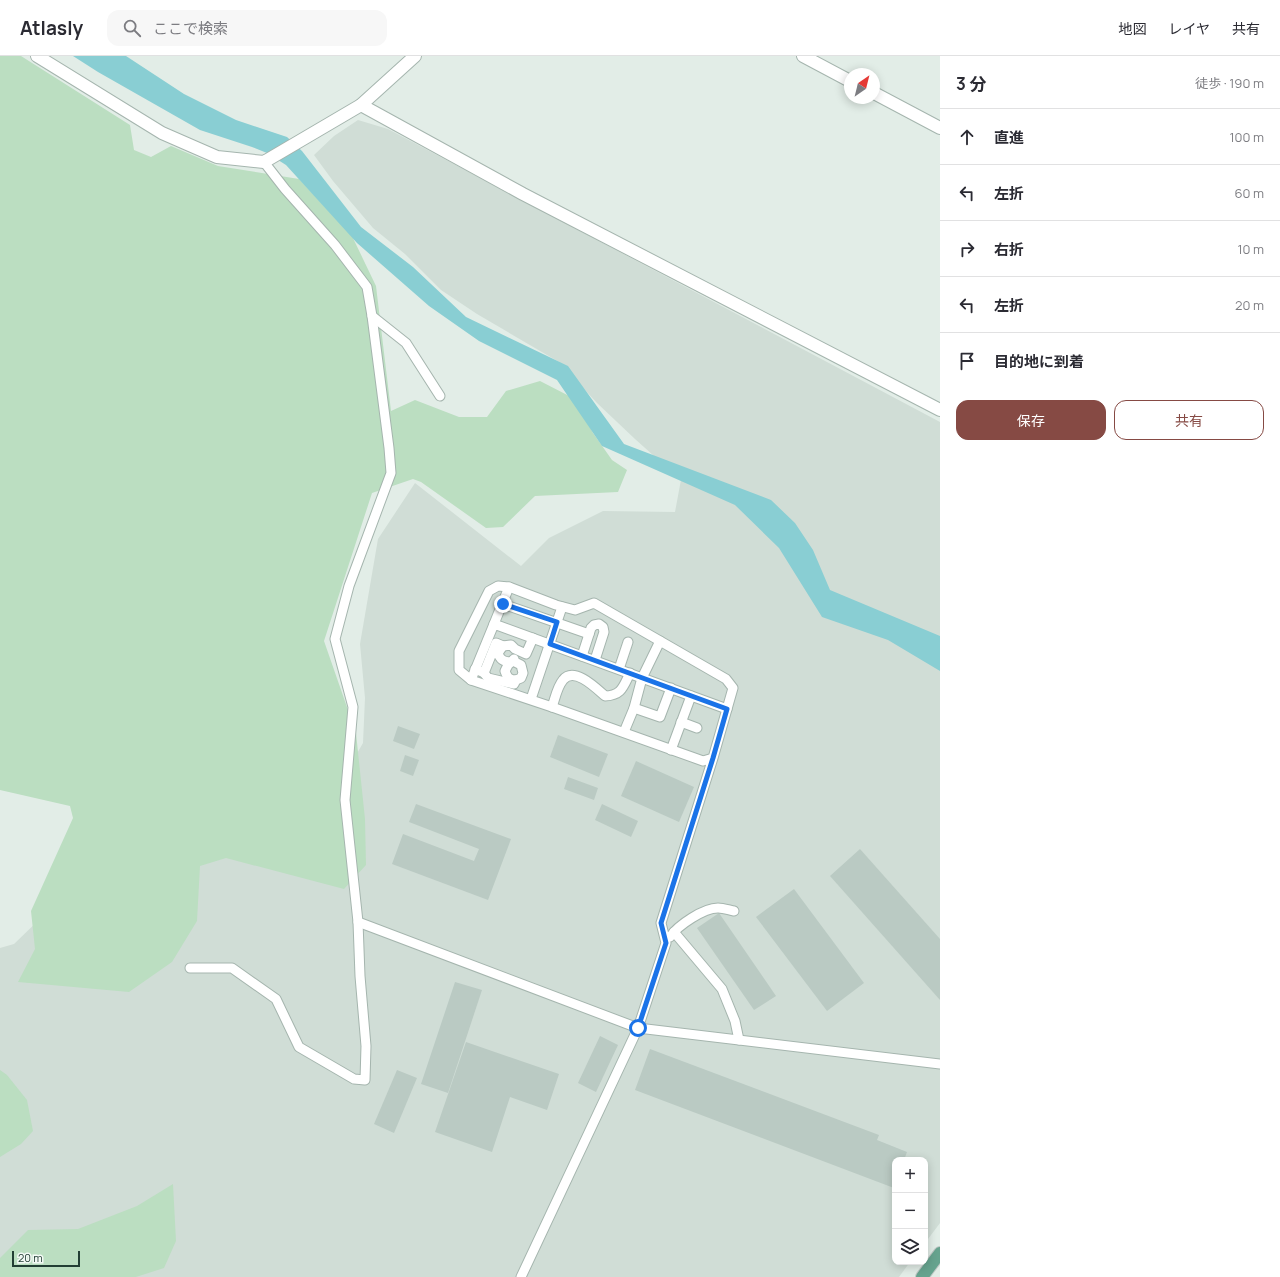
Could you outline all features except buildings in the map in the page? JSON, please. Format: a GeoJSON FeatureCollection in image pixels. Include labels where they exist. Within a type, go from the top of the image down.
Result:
{"type":"FeatureCollection","features":[{"type":"Feature","properties":{"kind":"main road"},"geometry":{"type":"LineString","coordinates":[[922,1277],[940,1253]]}},
{"type":"Feature","properties":{"kind":"street"},"geometry":{"type":"LineString","coordinates":[[37,56],[162,133],[217,157],[264,162],[361,105],[415,56]]}},
{"type":"Feature","properties":{"kind":"street"},"geometry":{"type":"LineString","coordinates":[[803,56],[844,78]]}},
{"type":"Feature","properties":{"kind":"street"},"geometry":{"type":"LineString","coordinates":[[880,96],[940,128]]}},
{"type":"Feature","properties":{"kind":"street"},"geometry":{"type":"LineString","coordinates":[[361,105],[530,197],[940,410]]}},
{"type":"Feature","properties":{"kind":"lane"},"geometry":{"type":"LineString","coordinates":[[190,968],[232,968],[276,999],[300,1048],[354,1080],[365,1080],[366,1046],[360,976],[358,922],[344,800],[353,707],[335,638],[349,586],[391,473],[389,448],[367,286],[336,245],[285,189],[264,162]]}},
{"type":"Feature","properties":{"kind":"lane"},"geometry":{"type":"LineString","coordinates":[[372,316],[406,343],[440,396]]}},
{"type":"Feature","properties":{"kind":"lane"},"geometry":{"type":"LineString","coordinates":[[666,943],[661,923],[713,758],[733,688],[726,679],[594,603],[575,610],[562,607],[509,587],[498,586],[489,591],[459,651],[459,670],[471,680],[624,732],[703,761],[713,758]]}},
{"type":"Feature","properties":{"kind":"lane"},"geometry":{"type":"LineString","coordinates":[[471,680],[509,587]]}},
{"type":"Feature","properties":{"kind":"lane"},"geometry":{"type":"LineString","coordinates":[[503,604],[589,634]]}},
{"type":"Feature","properties":{"kind":"lane"},"geometry":{"type":"LineString","coordinates":[[532,700],[562,607]]}},
{"type":"Feature","properties":{"kind":"lane"},"geometry":{"type":"LineString","coordinates":[[494,624],[727,709]]}},
{"type":"Feature","properties":{"kind":"lane"},"geometry":{"type":"LineString","coordinates":[[582,656],[589,634],[594,625],[599,624],[603,626],[604,632],[594,660]]}},
{"type":"Feature","properties":{"kind":"lane"},"geometry":{"type":"LineString","coordinates":[[484,673],[496,643],[503,646],[508,645],[526,654],[533,638]]}},
{"type":"Feature","properties":{"kind":"lane"},"geometry":{"type":"LineString","coordinates":[[624,732],[634,708],[642,678],[660,641]]}},
{"type":"Feature","properties":{"kind":"lane"},"geometry":{"type":"LineString","coordinates":[[619,669],[628,642]]}},
{"type":"Feature","properties":{"kind":"lane"},"geometry":{"type":"LineString","coordinates":[[476,669],[484,673],[488,678],[514,684],[516,680],[521,678],[524,673],[521,665],[512,662],[505,662],[500,658],[498,653],[503,646]]}},
{"type":"Feature","properties":{"kind":"lane"},"geometry":{"type":"LineString","coordinates":[[515,649],[516,655],[506,668],[506,674],[510,679],[516,680]]}},
{"type":"Feature","properties":{"kind":"lane"},"geometry":{"type":"LineString","coordinates":[[552,707],[563,680],[568,676],[579,677],[587,680],[605,696],[614,696],[623,688],[630,673]]}},
{"type":"Feature","properties":{"kind":"lane"},"geometry":{"type":"LineString","coordinates":[[634,708],[660,717],[671,688]]}},
{"type":"Feature","properties":{"kind":"lane"},"geometry":{"type":"LineString","coordinates":[[671,750],[691,696]]}},
{"type":"Feature","properties":{"kind":"lane"},"geometry":{"type":"LineString","coordinates":[[681,722],[697,728]]}},
{"type":"Feature","properties":{"kind":"lane"},"geometry":{"type":"LineString","coordinates":[[521,1277],[638,1028],[666,943],[674,932],[701,912],[717,908],[734,911]]}},
{"type":"Feature","properties":{"kind":"lane"},"geometry":{"type":"LineString","coordinates":[[358,922],[638,1028],[940,1064]]}},
{"type":"Feature","properties":{"kind":"lane"},"geometry":{"type":"LineString","coordinates":[[674,932],[722,989],[735,1021],[739,1040]]}},
{"type":"Feature","properties":{"kind":"shaded area"},"geometry":{"type":"Polygon","coordinates":[[[358,120],[388,129],[940,422],[940,1223],[928,1239],[928,1157],[892,1157],[892,1265],[908,1265],[899,1277],[0,1277],[0,948],[14,944],[45,914],[78,837],[306,842],[363,743],[365,698],[360,644],[378,539],[415,483],[521,566],[549,538],[603,511],[675,512],[683,469],[654,456],[597,403],[559,362],[477,314],[441,290],[405,254],[373,228],[333,181],[314,155],[334,136],[358,120]]]}},
{"type":"Feature","properties":{"kind":"green space"},"geometry":{"type":"Polygon","coordinates":[[[0,56],[21,56],[130,125],[134,150],[151,157],[171,146],[218,166],[299,179],[352,236],[376,286],[391,411],[415,400],[459,417],[487,417],[506,391],[540,381],[575,399],[593,433],[612,460],[627,470],[618,492],[535,496],[503,527],[486,528],[421,482],[413,479],[372,493],[324,641],[356,733],[365,819],[366,865],[344,889],[226,858],[200,866],[197,921],[172,962],[129,992],[18,982],[35,949],[31,911],[73,818],[70,806],[0,790],[0,56]]]}},
{"type":"Feature","properties":{"kind":"green space"},"geometry":{"type":"Polygon","coordinates":[[[0,1070],[7,1075],[27,1100],[33,1131],[21,1144],[0,1157],[0,1070]]]}},
{"type":"Feature","properties":{"kind":"green space"},"geometry":{"type":"Polygon","coordinates":[[[173,1184],[176,1241],[164,1268],[136,1277],[0,1277],[0,1258],[28,1230],[78,1229],[137,1206],[173,1184]]]}},
{"type":"Feature","properties":{"kind":"water"},"geometry":{"type":"Polygon","coordinates":[[[73,56],[126,56],[184,94],[236,120],[287,137],[302,151],[361,227],[413,267],[466,317],[568,366],[624,444],[771,500],[795,523],[813,550],[830,590],[940,636],[940,671],[888,640],[822,617],[779,548],[735,505],[602,446],[557,380],[479,341],[429,306],[357,243],[286,165],[267,153],[200,130],[98,72],[73,56]]]}},
{"type":"Feature","properties":{"kind":"route"},"geometry":{"type":"LineString","coordinates":[[503,604],[557,622],[550,644],[727,709],[661,923],[666,943],[638,1028]]}}]}
